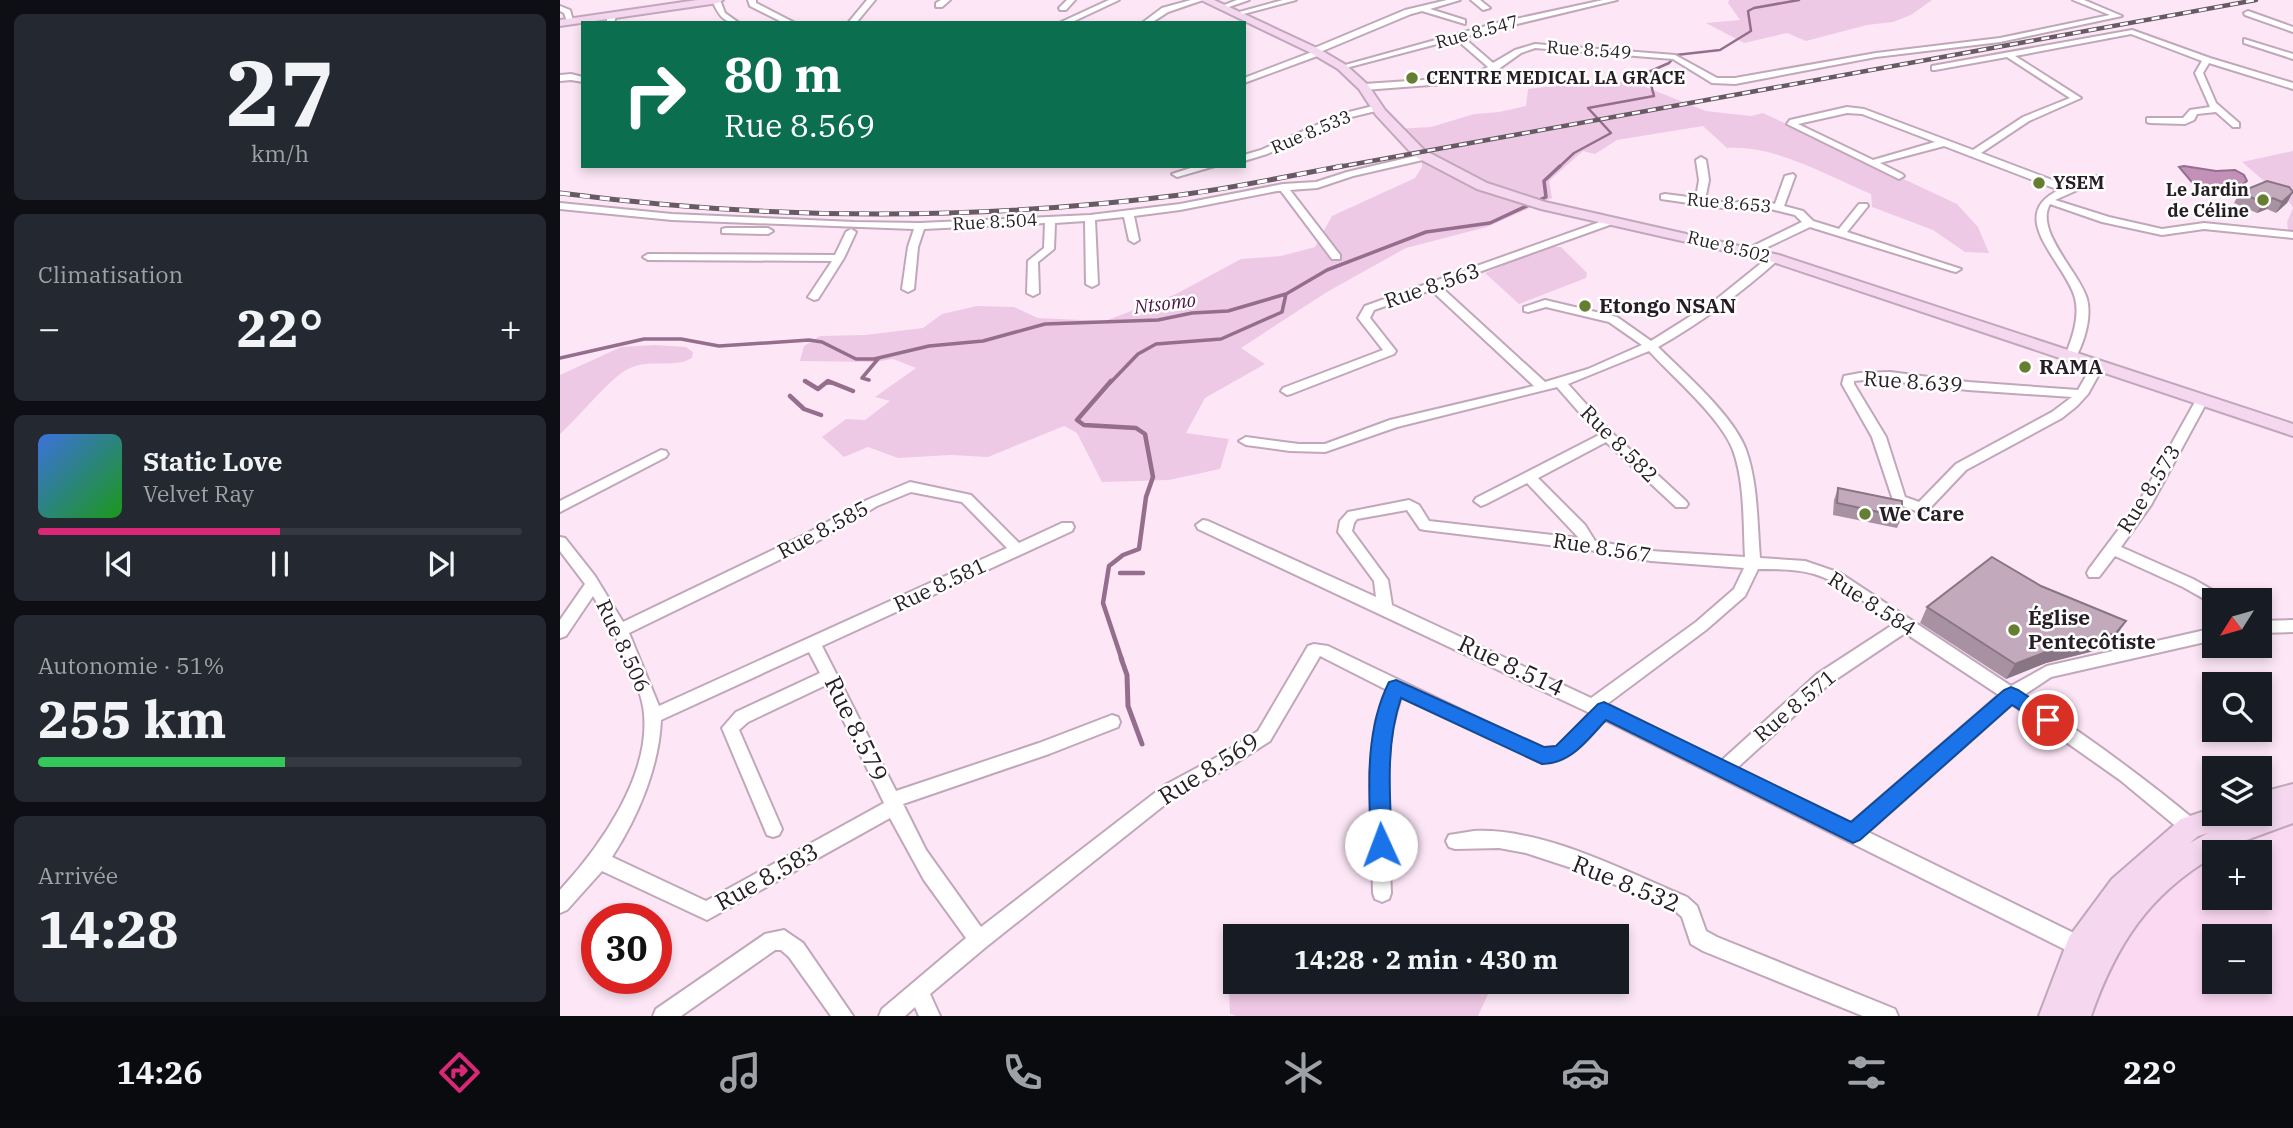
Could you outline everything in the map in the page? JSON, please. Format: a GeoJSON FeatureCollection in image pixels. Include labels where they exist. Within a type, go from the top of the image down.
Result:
{"type":"FeatureCollection","features":[{"type":"Feature","properties":{"kind":"main road"},"geometry":{"type":"LineString","coordinates":[[588,21],[717,0]]}},
{"type":"Feature","properties":{"kind":"main road","name":"Rue 8.502"},"geometry":{"type":"LineString","coordinates":[[1206,0],[1342,67],[1364,87],[1394,129],[1424,157],[1482,186],[1541,205],[1751,251],[2293,430]]}},
{"type":"Feature","properties":{"kind":"main road"},"geometry":{"type":"LineString","coordinates":[[2272,801],[2293,795]]}},
{"type":"Feature","properties":{"kind":"main road"},"geometry":{"type":"LineString","coordinates":[[2077,1016],[2102,950],[2130,906],[2180,861],[2209,843],[2293,812]]}},
{"type":"Feature","properties":{"kind":"main road"},"geometry":{"type":"LineString","coordinates":[[2053,1016],[2079,946],[2121,888],[2190,827],[2202,823]]}},
{"type":"Feature","properties":{"kind":"street"},"geometry":{"type":"LineString","coordinates":[[560,1],[573,0]]}},
{"type":"Feature","properties":{"kind":"street"},"geometry":{"type":"LineString","coordinates":[[717,0],[722,14],[732,21]]}},
{"type":"Feature","properties":{"kind":"street"},"geometry":{"type":"LineString","coordinates":[[752,0],[757,7],[787,21]]}},
{"type":"Feature","properties":{"kind":"street"},"geometry":{"type":"LineString","coordinates":[[854,21],[871,0]]}},
{"type":"Feature","properties":{"kind":"street"},"geometry":{"type":"LineString","coordinates":[[939,5],[946,0]]}},
{"type":"Feature","properties":{"kind":"street"},"geometry":{"type":"LineString","coordinates":[[1063,8],[1071,0]]}},
{"type":"Feature","properties":{"kind":"street"},"geometry":{"type":"LineString","coordinates":[[1068,21],[1115,0]]}},
{"type":"Feature","properties":{"kind":"street"},"geometry":{"type":"LineString","coordinates":[[1149,21],[1165,10],[1199,0]]}},
{"type":"Feature","properties":{"kind":"street"},"geometry":{"type":"LineString","coordinates":[[1230,11],[1245,0]]}},
{"type":"Feature","properties":{"kind":"street"},"geometry":{"type":"LineString","coordinates":[[1230,11],[1292,0]]}},
{"type":"Feature","properties":{"kind":"street"},"geometry":{"type":"LineString","coordinates":[[1246,80],[1420,8],[1456,0]]}},
{"type":"Feature","properties":{"kind":"street"},"geometry":{"type":"LineString","coordinates":[[1475,0],[1486,8]]}},
{"type":"Feature","properties":{"kind":"street","name":"Rue 8.547"},"geometry":{"type":"LineString","coordinates":[[1342,67],[1457,36],[1613,0]]}},
{"type":"Feature","properties":{"kind":"street","name":"Rue 8.549"},"geometry":{"type":"LineString","coordinates":[[1364,87],[1398,82],[1470,79],[1523,49],[1535,46],[1666,55],[1695,66],[1715,81],[1735,81],[1876,55],[2000,40],[2118,16],[2077,0]]}},
{"type":"Feature","properties":{"kind":"street"},"geometry":{"type":"LineString","coordinates":[[560,8],[567,12],[566,23]]}},
{"type":"Feature","properties":{"kind":"street"},"geometry":{"type":"LineString","coordinates":[[1420,8],[1462,22]]}},
{"type":"Feature","properties":{"kind":"street"},"geometry":{"type":"LineString","coordinates":[[2248,13],[2293,30]]}},
{"type":"Feature","properties":{"kind":"street"},"geometry":{"type":"LineString","coordinates":[[1935,68],[2132,32],[2207,60],[2293,86]]}},
{"type":"Feature","properties":{"kind":"street"},"geometry":{"type":"LineString","coordinates":[[1457,36],[1493,68]]}},
{"type":"Feature","properties":{"kind":"street"},"geometry":{"type":"LineString","coordinates":[[2247,41],[2293,57]]}},
{"type":"Feature","properties":{"kind":"street"},"geometry":{"type":"LineString","coordinates":[[1973,154],[2026,119],[2077,98],[2007,54]]}},
{"type":"Feature","properties":{"kind":"street"},"geometry":{"type":"LineString","coordinates":[[2207,60],[2199,73],[2212,104],[2236,125]]}},
{"type":"Feature","properties":{"kind":"street"},"geometry":{"type":"LineString","coordinates":[[560,78],[581,79]]}},
{"type":"Feature","properties":{"kind":"street","name":"Rue 8.533"},"geometry":{"type":"LineString","coordinates":[[1246,157],[1344,116],[1377,107]]}},
{"type":"Feature","properties":{"kind":"street"},"geometry":{"type":"LineString","coordinates":[[2150,120],[2185,121],[2191,118],[2193,112],[2218,109]]}},
{"type":"Feature","properties":{"kind":"street"},"geometry":{"type":"LineString","coordinates":[[1899,176],[1792,124],[1793,121],[1854,110],[1893,122],[2069,190]]}},
{"type":"Feature","properties":{"kind":"street"},"geometry":{"type":"LineString","coordinates":[[1871,163],[1943,143]]}},
{"type":"Feature","properties":{"kind":"street","name":"Rue 8.504"},"geometry":{"type":"LineString","coordinates":[[560,206],[672,217],[920,226],[1090,218],[1180,207],[1283,187],[1317,185],[1350,174],[1424,157]]}},
{"type":"Feature","properties":{"kind":"street"},"geometry":{"type":"LineString","coordinates":[[1700,202],[1704,180],[1701,160]]}},
{"type":"Feature","properties":{"kind":"street"},"geometry":{"type":"LineString","coordinates":[[1177,174],[1202,168]]}},
{"type":"Feature","properties":{"kind":"street"},"geometry":{"type":"LineString","coordinates":[[1779,207],[1790,176]]}},
{"type":"Feature","properties":{"kind":"street"},"geometry":{"type":"LineString","coordinates":[[2071,356],[2080,335],[2080,297],[2042,224],[2042,206],[2048,200],[2097,178]]}},
{"type":"Feature","properties":{"kind":"street"},"geometry":{"type":"LineString","coordinates":[[1283,187],[1336,257]]}},
{"type":"Feature","properties":{"kind":"street","name":"Rue 8.653"},"geometry":{"type":"LineString","coordinates":[[1665,197],[1730,206],[1758,203],[1799,213],[1809,223],[1751,251]]}},
{"type":"Feature","properties":{"kind":"street"},"geometry":{"type":"LineString","coordinates":[[2048,200],[2106,220],[2162,232],[2204,226],[2293,235]]}},
{"type":"Feature","properties":{"kind":"street"},"geometry":{"type":"LineString","coordinates":[[1840,234],[1863,206]]}},
{"type":"Feature","properties":{"kind":"street"},"geometry":{"type":"LineString","coordinates":[[1129,214],[1134,240]]}},
{"type":"Feature","properties":{"kind":"street"},"geometry":{"type":"LineString","coordinates":[[1090,218],[1092,284]]}},
{"type":"Feature","properties":{"kind":"street"},"geometry":{"type":"LineString","coordinates":[[1032,293],[1033,261],[1049,249],[1050,220]]}},
{"type":"Feature","properties":{"kind":"street","name":"Rue 8.563"},"geometry":{"type":"LineString","coordinates":[[1287,391],[1390,351],[1364,318],[1364,313],[1369,308],[1611,221]]}},
{"type":"Feature","properties":{"kind":"street"},"geometry":{"type":"LineString","coordinates":[[1809,223],[1956,269]]}},
{"type":"Feature","properties":{"kind":"street"},"geometry":{"type":"LineString","coordinates":[[726,231],[851,232],[888,225]]}},
{"type":"Feature","properties":{"kind":"street"},"geometry":{"type":"LineString","coordinates":[[908,289],[913,247],[920,226]]}},
{"type":"Feature","properties":{"kind":"street"},"geometry":{"type":"LineString","coordinates":[[814,297],[839,258],[851,232]]}},
{"type":"Feature","properties":{"kind":"street"},"geometry":{"type":"LineString","coordinates":[[648,257],[839,258]]}},
{"type":"Feature","properties":{"kind":"street"},"geometry":{"type":"LineString","coordinates":[[1246,441],[1326,448],[1382,427],[1560,382],[1651,346],[1713,308],[1774,258]]}},
{"type":"Feature","properties":{"kind":"street"},"geometry":{"type":"LineString","coordinates":[[1431,284],[1543,387]]}},
{"type":"Feature","properties":{"kind":"street"},"geometry":{"type":"LineString","coordinates":[[1528,309],[1545,303],[1608,317],[1651,346],[1725,424],[1739,449],[1748,488],[1753,563],[1740,592],[1599,707]]}},
{"type":"Feature","properties":{"kind":"street","name":"Rue 8.639"},"geometry":{"type":"LineString","coordinates":[[2082,394],[1998,389],[1876,375],[1849,379],[1848,384],[1879,437],[1899,500],[1919,507],[1925,505],[1961,467],[2057,415],[2082,394],[2098,365]]}},
{"type":"Feature","properties":{"kind":"street","name":"Rue 8.582"},"geometry":{"type":"LineString","coordinates":[[1560,382],[1607,436],[1681,504]]}},
{"type":"Feature","properties":{"kind":"street","name":"Rue 8.573"},"geometry":{"type":"LineString","coordinates":[[2202,400],[2144,505],[2112,549],[2202,591]]}},
{"type":"Feature","properties":{"kind":"street"},"geometry":{"type":"LineString","coordinates":[[1481,501],[1607,436]]}},
{"type":"Feature","properties":{"kind":"street"},"geometry":{"type":"LineString","coordinates":[[560,508],[661,454]]}},
{"type":"Feature","properties":{"kind":"street"},"geometry":{"type":"LineString","coordinates":[[1528,476],[1580,529],[1590,545]]}},
{"type":"Feature","properties":{"kind":"street","name":"Rue 8.585"},"geometry":{"type":"LineString","coordinates":[[619,631],[787,550],[872,503],[910,487],[967,498],[1017,550]]}},
{"type":"Feature","properties":{"kind":"street","name":"Rue 8.567"},"geometry":{"type":"LineString","coordinates":[[1385,606],[1381,580],[1345,532],[1347,521],[1353,515],[1409,505],[1414,508],[1424,525],[1590,545],[1651,556],[1753,563]]}},
{"type":"Feature","properties":{"kind":"street","name":"Rue 8.514"},"geometry":{"type":"LineString","coordinates":[[1203,525],[1385,606],[1599,707],[2079,946]]}},
{"type":"Feature","properties":{"kind":"street","name":"Rue 8.581"},"geometry":{"type":"LineString","coordinates":[[813,643],[1067,527]]}},
{"type":"Feature","properties":{"kind":"street","name":"Rue 8.506"},"geometry":{"type":"LineString","coordinates":[[560,542],[593,584],[619,631],[647,693],[653,716],[648,750],[636,793],[599,860],[560,904]]}},
{"type":"Feature","properties":{"kind":"street"},"geometry":{"type":"LineString","coordinates":[[2094,573],[2112,549]]}},
{"type":"Feature","properties":{"kind":"street","name":"Rue 8.584"},"geometry":{"type":"LineString","coordinates":[[1753,563],[1799,565],[1822,571],[1846,583],[2149,791],[2190,827]]}},
{"type":"Feature","properties":{"kind":"street"},"geometry":{"type":"LineString","coordinates":[[560,632],[593,584]]}},
{"type":"Feature","properties":{"kind":"street","name":"Rue 8.571"},"geometry":{"type":"LineString","coordinates":[[1724,769],[1823,679],[1905,625]]}},
{"type":"Feature","properties":{"kind":"street"},"geometry":{"type":"LineString","coordinates":[[2272,627],[2293,626]]}},
{"type":"Feature","properties":{"kind":"street"},"geometry":{"type":"LineString","coordinates":[[1853,833],[2011,695],[2047,672],[2202,637]]}},
{"type":"Feature","properties":{"kind":"street"},"geometry":{"type":"LineString","coordinates":[[653,716],[813,643]]}},
{"type":"Feature","properties":{"kind":"street","name":"Rue 8.579"},"geometry":{"type":"LineString","coordinates":[[813,643],[893,804],[1112,722]]}},
{"type":"Feature","properties":{"kind":"street","name":"Rue 8.569"},"geometry":{"type":"LineString","coordinates":[[979,940],[1171,790],[1264,736],[1314,650],[1322,650],[1542,755],[1554,756],[1563,752],[1599,707]]}},
{"type":"Feature","properties":{"kind":"street"},"geometry":{"type":"LineString","coordinates":[[772,829],[730,727],[742,718],[830,676]]}},
{"type":"Feature","properties":{"kind":"street"},"geometry":{"type":"LineString","coordinates":[[1382,893],[1379,773],[1384,721],[1396,687]]}},
{"type":"Feature","properties":{"kind":"street"},"geometry":{"type":"LineString","coordinates":[[889,1016],[979,940],[912,846],[893,804]]}},
{"type":"Feature","properties":{"kind":"street","name":"Rue 8.583"},"geometry":{"type":"LineString","coordinates":[[599,860],[707,911],[893,804]]}},
{"type":"Feature","properties":{"kind":"street","name":"Rue 8.532"},"geometry":{"type":"LineString","coordinates":[[1455,841],[1484,839],[1518,843],[1583,864],[1680,903],[1690,912],[1698,937],[1710,944],[1888,1016]]}},
{"type":"Feature","properties":{"kind":"street"},"geometry":{"type":"LineString","coordinates":[[663,1016],[772,941],[784,940],[796,950],[843,1016]]}},
{"type":"Feature","properties":{"kind":"street"},"geometry":{"type":"LineString","coordinates":[[918,992],[930,1016]]}},
{"type":"Feature","properties":{"kind":"shaded area"},"geometry":{"type":"Polygon","coordinates":[[[1729,0],[1932,0],[1911,15],[1893,22],[1867,25],[1806,41],[1787,33],[1744,43],[1706,23],[1740,20],[1728,3],[1729,0]]]}},
{"type":"Feature","properties":{"kind":"shaded area"},"geometry":{"type":"Polygon","coordinates":[[[1584,82],[1633,82],[1706,111],[1751,116],[1763,113],[1957,204],[1978,227],[1989,253],[1965,252],[1933,230],[1872,207],[1871,194],[1800,163],[1764,151],[1727,148],[1703,126],[1617,140],[1595,154],[1583,151],[1549,181],[1552,198],[1487,227],[1406,248],[1327,292],[1241,348],[1265,364],[1205,398],[1186,433],[1229,439],[1220,469],[1169,480],[1102,482],[1077,433],[1064,426],[988,457],[951,455],[898,458],[868,447],[844,457],[822,437],[846,419],[865,420],[890,401],[875,397],[916,368],[893,359],[874,362],[800,361],[804,346],[820,336],[865,335],[923,328],[942,314],[977,306],[1014,307],[1038,318],[1105,321],[1176,294],[1241,259],[1281,256],[1315,247],[1332,216],[1415,178],[1422,167],[1422,156],[1394,129],[1431,127],[1474,114],[1526,106],[1528,89],[1584,82]]]}},
{"type":"Feature","properties":{"kind":"shaded area"},"geometry":{"type":"Polygon","coordinates":[[[2293,151],[2293,208],[2242,162],[2293,151]]]}},
{"type":"Feature","properties":{"kind":"shaded area"},"geometry":{"type":"Polygon","coordinates":[[[2179,167],[2216,171],[2235,170],[2244,175],[2247,181],[2239,187],[2201,193],[2179,167]]]}},
{"type":"Feature","properties":{"kind":"shaded area"},"geometry":{"type":"Polygon","coordinates":[[[2293,208],[2293,232],[2288,230],[2287,222],[2293,208]]]}},
{"type":"Feature","properties":{"kind":"shaded area"},"geometry":{"type":"Polygon","coordinates":[[[1548,247],[1561,247],[1587,273],[1586,278],[1519,304],[1485,273],[1548,247]]]}},
{"type":"Feature","properties":{"kind":"shaded area"},"geometry":{"type":"Polygon","coordinates":[[[621,347],[686,347],[693,352],[692,358],[677,363],[644,364],[621,373],[560,434],[560,375],[621,347]]]}},
{"type":"Feature","properties":{"kind":"shaded area"},"geometry":{"type":"Polygon","coordinates":[[[2293,812],[2293,1016],[2077,1016],[2085,989],[2180,861],[2202,851],[2202,910],[2272,910],[2272,840],[2228,840],[2261,826],[2272,826],[2272,821],[2293,812]]]}},
{"type":"Feature","properties":{"kind":"shaded area"},"geometry":{"type":"Polygon","coordinates":[[[1229,994],[1488,994],[1478,1016],[1230,1014],[1229,994]]]}},
{"type":"Feature","properties":{"kind":"building"},"geometry":{"type":"Polygon","coordinates":[[[2267,181],[2289,187],[2293,192],[2282,202],[2273,198],[2263,203],[2240,192],[2267,181]]]}},
{"type":"Feature","properties":{"kind":"building"},"geometry":{"type":"Polygon","coordinates":[[[1838,488],[1902,501],[1902,517],[1837,503],[1838,488]]]}},
{"type":"Feature","properties":{"kind":"building","name":"Église Pentecôtiste"},"geometry":{"type":"Polygon","coordinates":[[[1992,557],[2041,586],[2126,621],[2116,633],[2056,648],[2015,664],[1927,607],[1992,557]]]}},
{"type":"Feature","properties":{"kind":"waterway"},"geometry":{"type":"LineString","coordinates":[[1558,168],[1574,153],[1611,133],[1588,108],[1654,96],[1650,81],[1644,74],[1669,63],[1676,55],[1720,50],[1751,31],[1748,11],[1754,8],[1799,0]]}},
{"type":"Feature","properties":{"kind":"waterway","name":"Ntsomo"},"geometry":{"type":"LineString","coordinates":[[1286,294],[1327,270],[1426,232],[1490,223],[1546,197],[1544,181],[1560,166]]}},
{"type":"Feature","properties":{"kind":"waterway","name":"Ntsomo"},"geometry":{"type":"LineString","coordinates":[[560,358],[644,339],[681,339],[719,346],[809,340],[822,342],[856,359],[874,359],[929,346],[983,341],[1045,324],[1158,320],[1192,313],[1228,311],[1286,294]]}},
{"type":"Feature","properties":{"kind":"waterway"},"geometry":{"type":"LineString","coordinates":[[1110,383],[1138,354],[1156,344],[1221,339],[1282,312],[1286,294]]}},
{"type":"Feature","properties":{"kind":"waterway"},"geometry":{"type":"LineString","coordinates":[[869,380],[862,378],[878,359]]}},
{"type":"Feature","properties":{"kind":"waterway"},"geometry":{"type":"LineString","coordinates":[[808,383],[805,381],[818,389],[828,381],[853,391]]}},
{"type":"Feature","properties":{"kind":"waterway"},"geometry":{"type":"LineString","coordinates":[[1111,381],[1077,420],[1084,425],[1136,428],[1145,434],[1153,477],[1146,497],[1139,549],[1123,555],[1109,566],[1103,603],[1122,660]]}},
{"type":"Feature","properties":{"kind":"waterway"},"geometry":{"type":"LineString","coordinates":[[826,383],[832,383]]}},
{"type":"Feature","properties":{"kind":"waterway"},"geometry":{"type":"LineString","coordinates":[[790,396],[804,409],[821,415]]}},
{"type":"Feature","properties":{"kind":"waterway"},"geometry":{"type":"LineString","coordinates":[[1120,573],[1143,573]]}},
{"type":"Feature","properties":{"kind":"waterway"},"geometry":{"type":"LineString","coordinates":[[1121,658],[1127,675],[1128,706],[1142,744]]}},
{"type":"Feature","properties":{"kind":"railway"},"geometry":{"type":"LineString","coordinates":[[1333,168],[2256,0]]}},
{"type":"Feature","properties":{"kind":"railway"},"geometry":{"type":"LineString","coordinates":[[560,193],[637,202],[792,212],[948,213],[1180,195],[1342,166]]}},
{"type":"Feature","properties":{"kind":"place","name":"CENTRE MEDICAL LA GRACE"},"geometry":{"type":"Point","coordinates":[1412,78]}},
{"type":"Feature","properties":{"kind":"place","name":"YSEM"},"geometry":{"type":"Point","coordinates":[2039,183]}},
{"type":"Feature","properties":{"kind":"place","name":"Le Jardin de Céline"},"geometry":{"type":"Point","coordinates":[2263,200]}},
{"type":"Feature","properties":{"kind":"place","name":"Etongo NSAN"},"geometry":{"type":"Point","coordinates":[1585,306]}},
{"type":"Feature","properties":{"kind":"place","name":"RAMA"},"geometry":{"type":"Point","coordinates":[2025,367]}},
{"type":"Feature","properties":{"kind":"place","name":"We Care"},"geometry":{"type":"Point","coordinates":[1865,514]}},
{"type":"Feature","properties":{"kind":"place","name":"Église Pentecôtiste"},"geometry":{"type":"Point","coordinates":[2014,630]}},
{"type":"Feature","properties":{"kind":"route"},"geometry":{"type":"LineString","coordinates":[[1381,845],[1379,773],[1384,721],[1396,687],[1542,755],[1554,756],[1563,752],[1604,710],[1853,833],[2011,695],[2048,720]]}}]}
